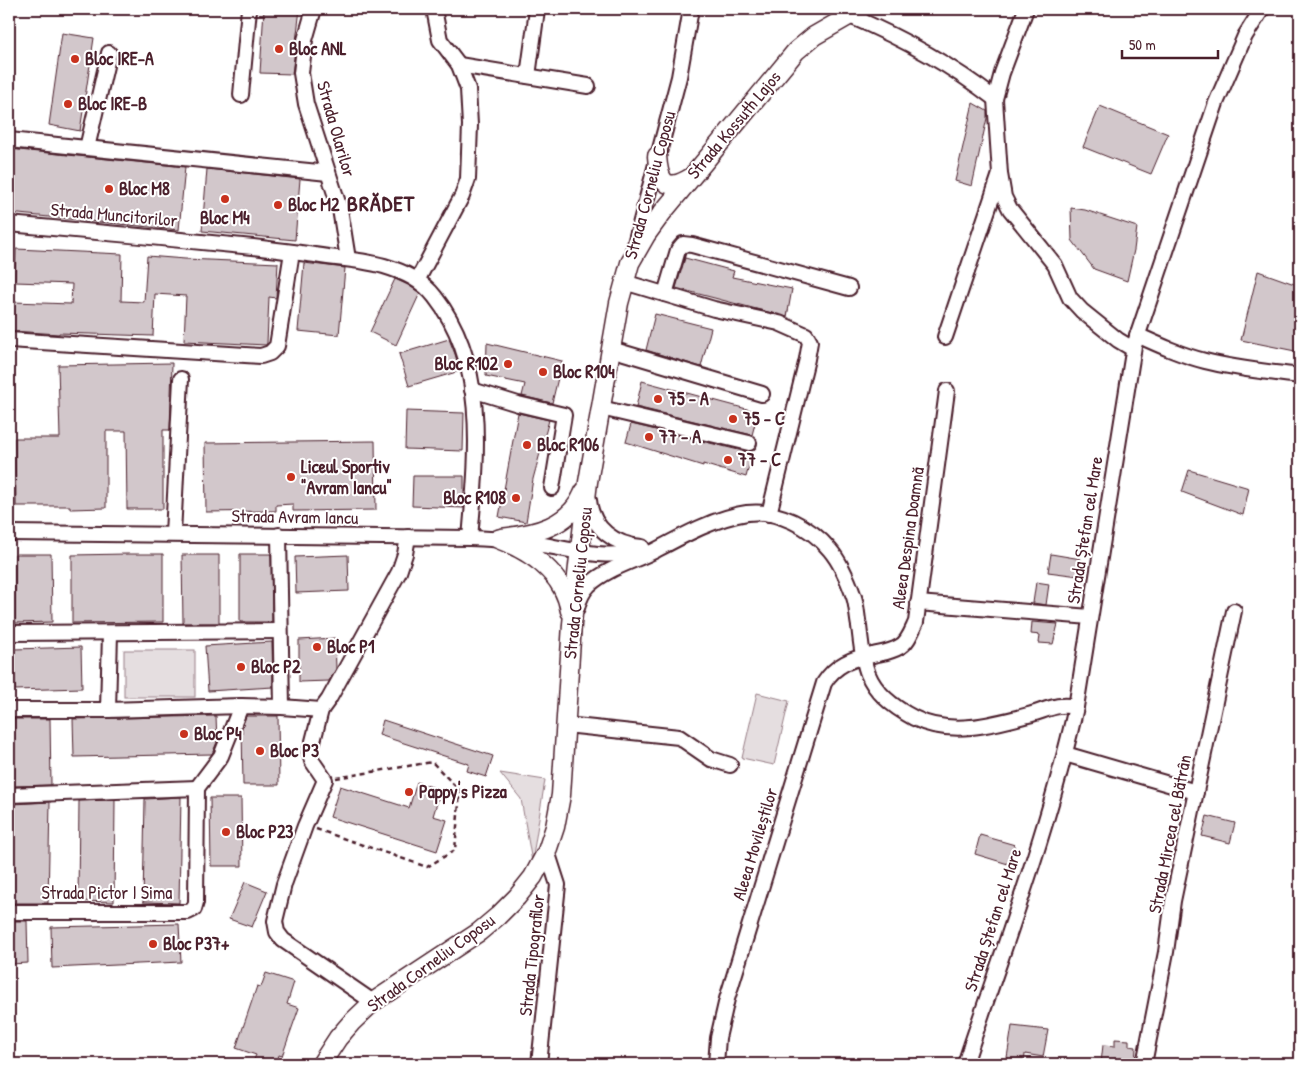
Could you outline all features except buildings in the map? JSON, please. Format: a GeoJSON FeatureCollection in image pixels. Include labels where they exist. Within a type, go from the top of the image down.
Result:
{"type":"FeatureCollection","features":[{"type":"Feature","properties":{"kind":"main road","name":"Strada Kossuth Lajos"},"geometry":{"type":"LineString","coordinates":[[630,263],[646,235],[690,178],[796,51],[814,36],[856,12]]}},
{"type":"Feature","properties":{"kind":"main road"},"geometry":{"type":"LineString","coordinates":[[657,156],[658,170],[663,181],[672,185],[679,185],[690,178]]}},
{"type":"Feature","properties":{"kind":"main road","name":"Strada Corneliu Coposu"},"geometry":{"type":"LineString","coordinates":[[321,1064],[344,1030],[372,1002],[479,932],[498,916],[533,877],[547,851],[555,828],[561,795],[572,624],[588,482],[611,349],[624,282],[630,263]]}},
{"type":"Feature","properties":{"kind":"main road"},"geometry":{"type":"LineString","coordinates":[[498,539],[526,535],[546,529],[560,521],[572,513],[581,500],[588,482]]}},
{"type":"Feature","properties":{"kind":"main road"},"geometry":{"type":"LineString","coordinates":[[498,539],[516,546],[533,556],[555,577],[569,605],[572,624]]}},
{"type":"Feature","properties":{"kind":"street"},"geometry":{"type":"LineString","coordinates":[[241,96],[249,9]]}},
{"type":"Feature","properties":{"kind":"street","name":"Strada Olarilor"},"geometry":{"type":"LineString","coordinates":[[314,9],[305,40],[301,73],[306,104],[340,209],[348,259]]}},
{"type":"Feature","properties":{"kind":"street"},"geometry":{"type":"LineString","coordinates":[[418,279],[462,196],[468,179],[470,125],[468,89],[458,65],[440,40],[434,9]]}},
{"type":"Feature","properties":{"kind":"street","name":"Strada Corneliu Coposu"},"geometry":{"type":"LineString","coordinates":[[630,263],[679,77],[691,9]]}},
{"type":"Feature","properties":{"kind":"street"},"geometry":{"type":"LineString","coordinates":[[1026,9],[994,99],[1000,174],[1004,197],[1010,209],[1055,265],[1070,298],[1100,326],[1135,342],[1166,348],[1206,361],[1261,372],[1300,376]]}},
{"type":"Feature","properties":{"kind":"street","name":"Strada Ștefan cel Mare"},"geometry":{"type":"LineString","coordinates":[[965,1064],[1026,880],[1065,754],[1076,707],[1135,342],[1216,103],[1245,36],[1262,9]]}},
{"type":"Feature","properties":{"kind":"street"},"geometry":{"type":"LineString","coordinates":[[528,76],[537,10]]}},
{"type":"Feature","properties":{"kind":"street"},"geometry":{"type":"LineString","coordinates":[[856,12],[939,59],[994,99]]}},
{"type":"Feature","properties":{"kind":"street"},"geometry":{"type":"LineString","coordinates":[[86,148],[109,54]]}},
{"type":"Feature","properties":{"kind":"street"},"geometry":{"type":"LineString","coordinates":[[458,65],[588,86]]}},
{"type":"Feature","properties":{"kind":"street"},"geometry":{"type":"LineString","coordinates":[[9,140],[328,174]]}},
{"type":"Feature","properties":{"kind":"street"},"geometry":{"type":"LineString","coordinates":[[945,337],[1000,174]]}},
{"type":"Feature","properties":{"kind":"street","name":"Strada Muncitorilor"},"geometry":{"type":"LineString","coordinates":[[9,224],[148,236],[348,259],[383,266],[418,279],[435,296],[454,326],[468,369],[474,406],[476,460],[470,538]]}},
{"type":"Feature","properties":{"kind":"street"},"geometry":{"type":"LineString","coordinates":[[665,294],[678,250],[684,244],[849,288]]}},
{"type":"Feature","properties":{"kind":"street"},"geometry":{"type":"LineString","coordinates":[[9,340],[261,356],[270,353],[276,346],[292,252]]}},
{"type":"Feature","properties":{"kind":"street"},"geometry":{"type":"LineString","coordinates":[[624,282],[714,309],[779,323],[806,335],[809,340],[807,359],[769,514]]}},
{"type":"Feature","properties":{"kind":"street"},"geometry":{"type":"LineString","coordinates":[[611,349],[762,394]]}},
{"type":"Feature","properties":{"kind":"street"},"geometry":{"type":"LineString","coordinates":[[173,534],[181,379]]}},
{"type":"Feature","properties":{"kind":"street"},"geometry":{"type":"LineString","coordinates":[[472,390],[564,415],[552,488]]}},
{"type":"Feature","properties":{"kind":"street","name":"Aleea Despina Doamnă"},"geometry":{"type":"LineString","coordinates":[[863,656],[884,653],[900,647],[911,634],[916,622],[947,391]]}},
{"type":"Feature","properties":{"kind":"street"},"geometry":{"type":"LineString","coordinates":[[601,408],[749,443]]}},
{"type":"Feature","properties":{"kind":"street"},"geometry":{"type":"LineString","coordinates":[[588,482],[589,503],[593,516],[598,526],[615,541],[629,546],[644,547],[668,544]]}},
{"type":"Feature","properties":{"kind":"street"},"geometry":{"type":"LineString","coordinates":[[572,624],[582,594],[589,585],[602,576],[719,520],[747,513],[769,514],[794,522],[813,534],[830,550],[842,568],[854,598],[863,656],[869,676],[881,693],[894,705],[916,719],[960,728],[982,726],[1058,705],[1076,707]]}},
{"type":"Feature","properties":{"kind":"street","name":"Strada Avram Iancu"},"geometry":{"type":"LineString","coordinates":[[9,533],[498,539],[597,555],[618,555],[668,544]]}},
{"type":"Feature","properties":{"kind":"street"},"geometry":{"type":"LineString","coordinates":[[279,535],[282,707]]}},
{"type":"Feature","properties":{"kind":"street"},"geometry":{"type":"LineString","coordinates":[[372,1002],[283,940],[277,932],[274,922],[284,884],[305,826],[325,780],[312,761],[310,752],[321,710],[329,699],[399,572],[408,537]]}},
{"type":"Feature","properties":{"kind":"street"},"geometry":{"type":"LineString","coordinates":[[918,603],[1090,617]]}},
{"type":"Feature","properties":{"kind":"street","name":"Strada Mircea cel Bătrân"},"geometry":{"type":"LineString","coordinates":[[1144,1064],[1166,952],[1173,901],[1234,611]]}},
{"type":"Feature","properties":{"kind":"street"},"geometry":{"type":"LineString","coordinates":[[9,633],[280,631]]}},
{"type":"Feature","properties":{"kind":"street"},"geometry":{"type":"LineString","coordinates":[[108,710],[110,633]]}},
{"type":"Feature","properties":{"kind":"street","name":"Aleea Movileștilor"},"geometry":{"type":"LineString","coordinates":[[716,1064],[718,1038],[727,999],[824,683],[830,673],[840,665],[863,656]]}},
{"type":"Feature","properties":{"kind":"street"},"geometry":{"type":"LineString","coordinates":[[9,710],[108,710],[241,706],[321,710]]}},
{"type":"Feature","properties":{"kind":"street"},"geometry":{"type":"LineString","coordinates":[[9,795],[197,788],[221,756],[241,706]]}},
{"type":"Feature","properties":{"kind":"street"},"geometry":{"type":"LineString","coordinates":[[566,725],[679,737],[711,759],[730,765]]}},
{"type":"Feature","properties":{"kind":"street"},"geometry":{"type":"LineString","coordinates":[[1065,754],[1196,792]]}},
{"type":"Feature","properties":{"kind":"street","name":"Strada Pictor I Sima"},"geometry":{"type":"LineString","coordinates":[[9,912],[188,912],[194,909],[196,902],[197,788]]}},
{"type":"Feature","properties":{"kind":"street","name":"Strada Tipografilor"},"geometry":{"type":"LineString","coordinates":[[539,1064],[558,885],[547,851]]}},
{"type":"Feature","properties":{"kind":"path"},"geometry":{"type":"LineString","coordinates":[[305,826],[428,867],[455,850],[460,791],[432,762],[325,780]]}},
{"type":"Feature","properties":{"kind":"shaded area"},"geometry":{"type":"Polygon","coordinates":[[[124,650],[195,650],[195,697],[124,697],[124,650]]]}},
{"type":"Feature","properties":{"kind":"shaded area"},"geometry":{"type":"Polygon","coordinates":[[[757,693],[789,701],[774,765],[742,758],[757,693]]]}},
{"type":"Feature","properties":{"kind":"shaded area"},"geometry":{"type":"Polygon","coordinates":[[[500,773],[545,780],[532,862],[521,799],[500,773]]]}},
{"type":"Feature","properties":{"kind":"place","name":"Bloc ANL"},"geometry":{"type":"Point","coordinates":[279,49]}},
{"type":"Feature","properties":{"kind":"place","name":"Bloc IRE-A"},"geometry":{"type":"Point","coordinates":[75,59]}},
{"type":"Feature","properties":{"kind":"place","name":"Bloc IRE-B"},"geometry":{"type":"Point","coordinates":[68,104]}},
{"type":"Feature","properties":{"kind":"place","name":"Bloc M8"},"geometry":{"type":"Point","coordinates":[109,189]}},
{"type":"Feature","properties":{"kind":"place","name":"Bloc M4"},"geometry":{"type":"Point","coordinates":[225,199]}},
{"type":"Feature","properties":{"kind":"place","name":"Bloc M2"},"geometry":{"type":"Point","coordinates":[278,205]}},
{"type":"Feature","properties":{"kind":"place","name":"Bloc R102"},"geometry":{"type":"Point","coordinates":[508,364]}},
{"type":"Feature","properties":{"kind":"place","name":"Bloc R104"},"geometry":{"type":"Point","coordinates":[543,372]}},
{"type":"Feature","properties":{"kind":"place","name":"75 - A"},"geometry":{"type":"Point","coordinates":[658,399]}},
{"type":"Feature","properties":{"kind":"place","name":"75 - C"},"geometry":{"type":"Point","coordinates":[733,419]}},
{"type":"Feature","properties":{"kind":"place","name":"77 - A"},"geometry":{"type":"Point","coordinates":[649,437]}},
{"type":"Feature","properties":{"kind":"place","name":"Bloc R106"},"geometry":{"type":"Point","coordinates":[527,445]}},
{"type":"Feature","properties":{"kind":"place","name":"77 - C"},"geometry":{"type":"Point","coordinates":[728,460]}},
{"type":"Feature","properties":{"kind":"place","name":"Liceul Sportiv \"Avram Iancu\""},"geometry":{"type":"Point","coordinates":[291,477]}},
{"type":"Feature","properties":{"kind":"place","name":"Bloc R108"},"geometry":{"type":"Point","coordinates":[516,498]}},
{"type":"Feature","properties":{"kind":"place","name":"Bloc P1"},"geometry":{"type":"Point","coordinates":[317,647]}},
{"type":"Feature","properties":{"kind":"place","name":"Bloc P2"},"geometry":{"type":"Point","coordinates":[241,667]}},
{"type":"Feature","properties":{"kind":"place","name":"Bloc P4"},"geometry":{"type":"Point","coordinates":[184,734]}},
{"type":"Feature","properties":{"kind":"place","name":"Bloc P3"},"geometry":{"type":"Point","coordinates":[260,751]}},
{"type":"Feature","properties":{"kind":"place","name":"Pappy's Pizza"},"geometry":{"type":"Point","coordinates":[409,792]}},
{"type":"Feature","properties":{"kind":"place","name":"Bloc P23"},"geometry":{"type":"Point","coordinates":[226,832]}},
{"type":"Feature","properties":{"kind":"place","name":"Bloc P37+"},"geometry":{"type":"Point","coordinates":[153,944]}},
{"type":"Feature","properties":{"kind":"district","name":"BRĂDET"},"geometry":{"type":"Point","coordinates":[381,203]}}]}
